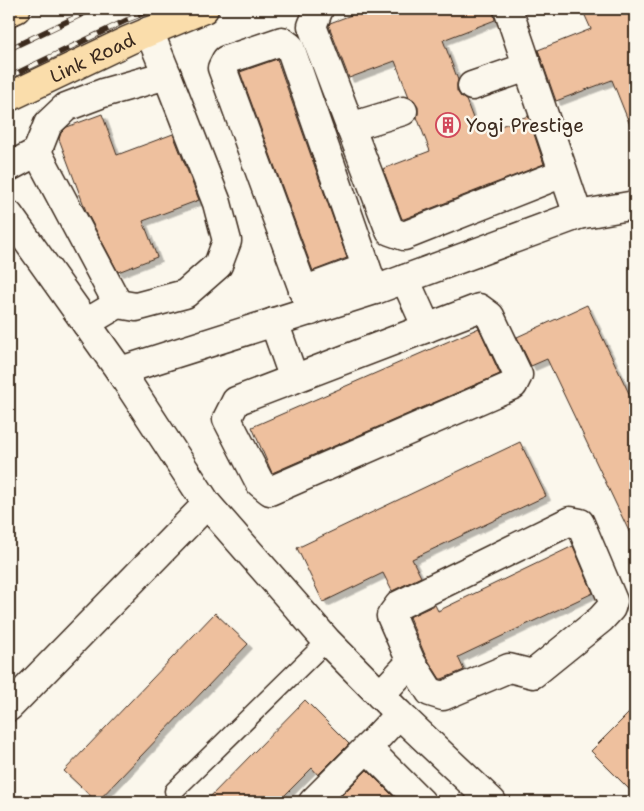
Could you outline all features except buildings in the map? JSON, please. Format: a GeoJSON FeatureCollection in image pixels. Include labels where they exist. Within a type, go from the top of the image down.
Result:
{"type":"FeatureCollection","features":[{"type":"Feature","properties":{"kind":"main road"},"geometry":{"type":"LineString","coordinates":[[9,12],[16,9]]}},
{"type":"Feature","properties":{"kind":"main road","name":"Link Road"},"geometry":{"type":"LineString","coordinates":[[9,97],[149,31],[204,9]]}},
{"type":"Feature","properties":{"kind":"street"},"geometry":{"type":"LineString","coordinates":[[319,9],[312,26],[390,231],[404,236],[563,174]]}},
{"type":"Feature","properties":{"kind":"street"},"geometry":{"type":"LineString","coordinates":[[508,9],[578,215]]}},
{"type":"Feature","properties":{"kind":"street"},"geometry":{"type":"LineString","coordinates":[[86,323],[118,304],[136,307],[185,294],[218,265],[227,241],[217,202],[149,31]]}},
{"type":"Feature","properties":{"kind":"street"},"geometry":{"type":"LineString","coordinates":[[307,301],[222,68],[226,60],[282,41],[290,47],[371,279]]}},
{"type":"Feature","properties":{"kind":"street"},"geometry":{"type":"LineString","coordinates":[[472,86],[527,67]]}},
{"type":"Feature","properties":{"kind":"street"},"geometry":{"type":"LineString","coordinates":[[9,167],[37,152],[48,124],[66,107],[103,93],[168,75]]}},
{"type":"Feature","properties":{"kind":"street"},"geometry":{"type":"LineString","coordinates":[[350,127],[403,111]]}},
{"type":"Feature","properties":{"kind":"street"},"geometry":{"type":"LineString","coordinates":[[37,152],[118,304]]}},
{"type":"Feature","properties":{"kind":"street"},"geometry":{"type":"LineString","coordinates":[[120,371],[274,322],[307,301],[371,279],[405,280],[578,215],[635,204]]}},
{"type":"Feature","properties":{"kind":"street"},"geometry":{"type":"LineString","coordinates":[[9,215],[120,371],[207,504],[327,641],[389,705],[492,802]]}},
{"type":"Feature","properties":{"kind":"street"},"geometry":{"type":"LineString","coordinates":[[420,230],[437,267]]}},
{"type":"Feature","properties":{"kind":"street"},"geometry":{"type":"LineString","coordinates":[[405,280],[427,328]]}},
{"type":"Feature","properties":{"kind":"street"},"geometry":{"type":"LineString","coordinates":[[479,308],[490,316],[518,375],[513,385],[270,491],[260,483],[228,419],[236,401],[294,379],[479,308]]}},
{"type":"Feature","properties":{"kind":"street"},"geometry":{"type":"LineString","coordinates":[[274,322],[294,379]]}},
{"type":"Feature","properties":{"kind":"street"},"geometry":{"type":"LineString","coordinates":[[9,707],[207,504]]}},
{"type":"Feature","properties":{"kind":"street"},"geometry":{"type":"LineString","coordinates":[[570,521],[580,523],[613,601],[611,608],[601,619],[532,674],[509,668],[443,696],[430,692],[411,662],[391,616],[399,605],[570,521]]}},
{"type":"Feature","properties":{"kind":"street"},"geometry":{"type":"LineString","coordinates":[[317,801],[367,748],[411,662]]}},
{"type":"Feature","properties":{"kind":"street"},"geometry":{"type":"LineString","coordinates":[[367,748],[421,802]]}},
{"type":"Feature","properties":{"kind":"lane"},"geometry":{"type":"LineString","coordinates":[[174,791],[327,641]]}},
{"type":"Feature","properties":{"kind":"railway"},"geometry":{"type":"LineString","coordinates":[[9,49],[93,9]]}},
{"type":"Feature","properties":{"kind":"railway"},"geometry":{"type":"LineString","coordinates":[[9,77],[127,20],[155,9]]}},
{"type":"Feature","properties":{"kind":"place","name":"Yogi Prestige"},"geometry":{"type":"Point","coordinates":[448,125]}}]}
